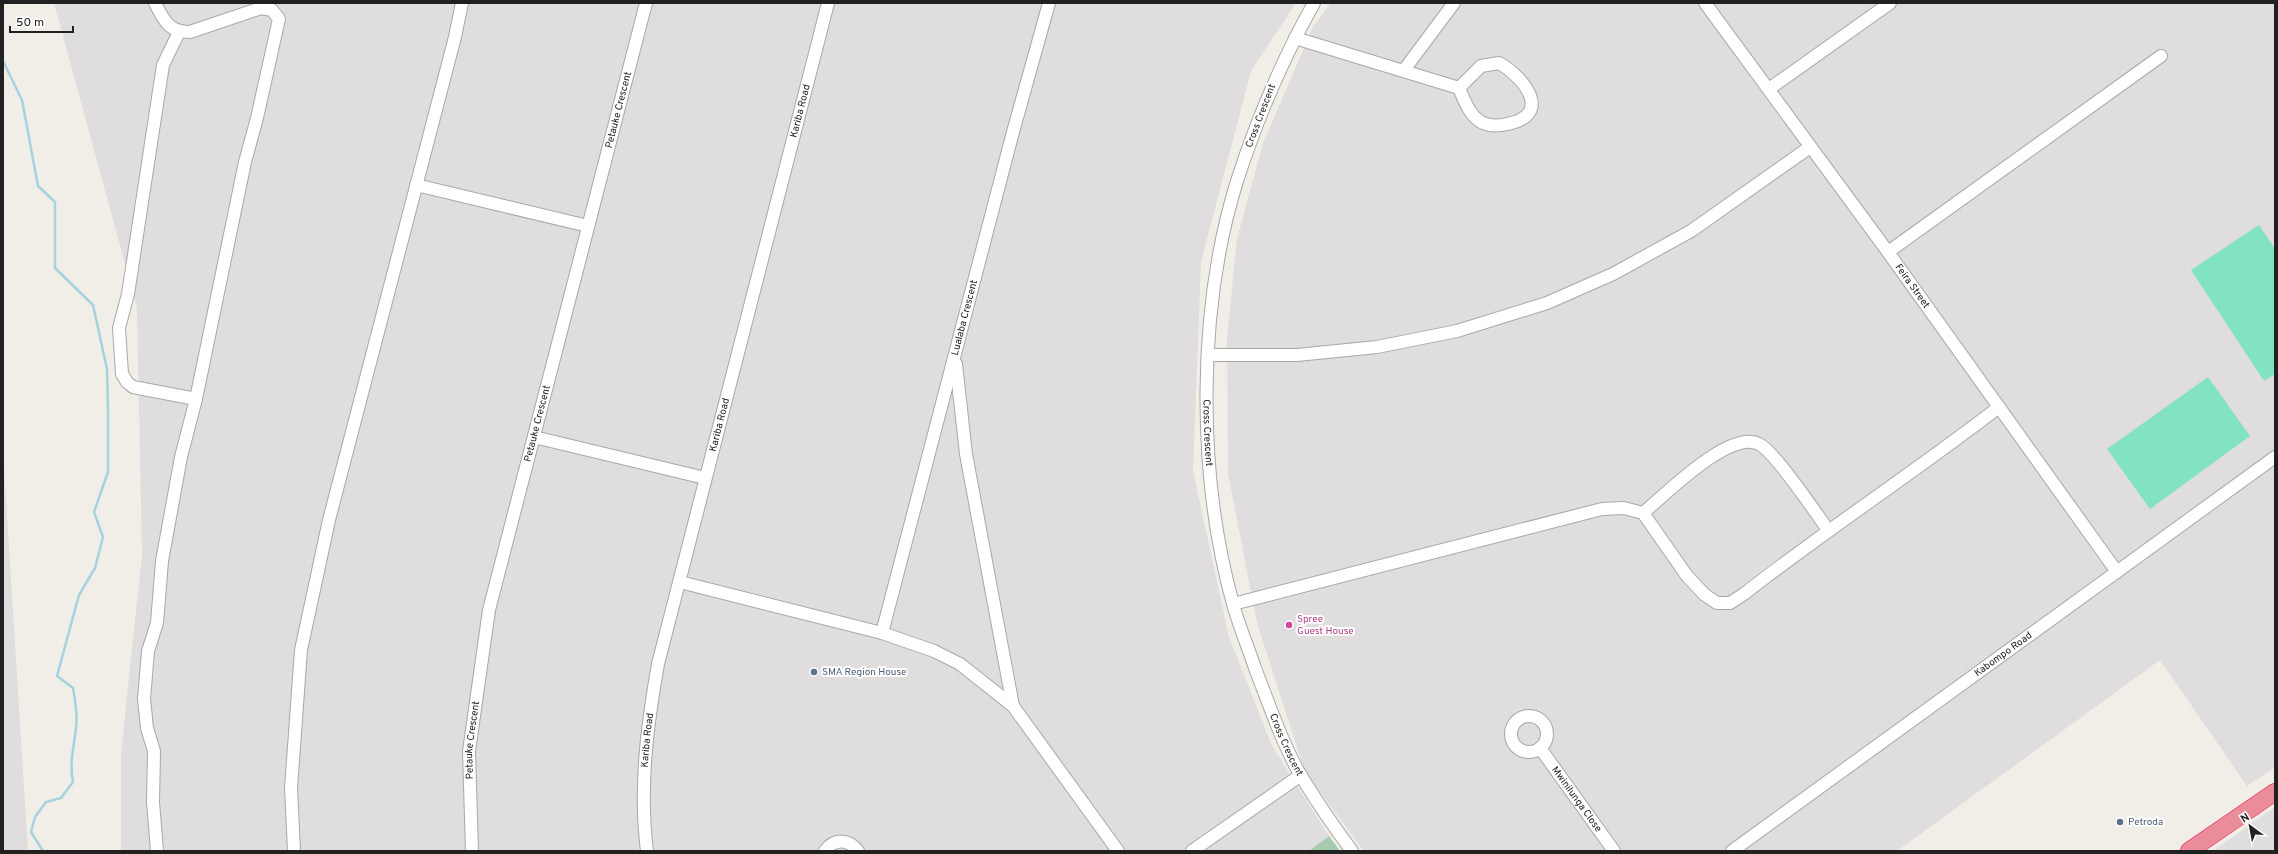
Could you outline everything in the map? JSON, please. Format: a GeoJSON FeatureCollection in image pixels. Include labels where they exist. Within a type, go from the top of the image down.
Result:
{"type":"FeatureCollection","features":[{"type":"Feature","properties":{"kind":"highway"},"geometry":{"type":"LineString","coordinates":[[2189,851],[2275,792]]}},
{"type":"Feature","properties":{"kind":"street"},"geometry":{"type":"LineString","coordinates":[[155,3],[171,28],[179,32],[190,32],[261,8],[272,10],[279,8],[279,19],[270,62],[245,162],[196,399],[178,473],[176,493],[162,561],[157,623],[149,643],[145,678],[145,712],[154,751],[153,802],[157,851]]}},
{"type":"Feature","properties":{"kind":"street"},"geometry":{"type":"LineString","coordinates":[[294,851],[291,788],[301,650],[329,520],[462,3]]}},
{"type":"Feature","properties":{"kind":"street","name":"Petauke Crescent"},"geometry":{"type":"LineString","coordinates":[[472,851],[469,752],[483,645],[498,572],[646,3]]}},
{"type":"Feature","properties":{"kind":"street","name":"Kariba Road"},"geometry":{"type":"LineString","coordinates":[[647,851],[644,792],[649,713],[658,664],[828,3]]}},
{"type":"Feature","properties":{"kind":"street","name":"Lualaba Crescent"},"geometry":{"type":"LineString","coordinates":[[882,632],[1049,3]]}},
{"type":"Feature","properties":{"kind":"street","name":"Cross Crescent"},"geometry":{"type":"LineString","coordinates":[[1314,3],[1295,38],[1259,117],[1237,182],[1224,233],[1213,299],[1208,356],[1208,464],[1219,534],[1233,604],[1265,693],[1301,775],[1352,851]]}},
{"type":"Feature","properties":{"kind":"street"},"geometry":{"type":"LineString","coordinates":[[1404,70],[1454,3]]}},
{"type":"Feature","properties":{"kind":"street","name":"Feira Street"},"geometry":{"type":"LineString","coordinates":[[1705,3],[1888,252],[2117,572]]}},
{"type":"Feature","properties":{"kind":"street"},"geometry":{"type":"LineString","coordinates":[[1769,89],[1890,3]]}},
{"type":"Feature","properties":{"kind":"street"},"geometry":{"type":"LineString","coordinates":[[179,32],[163,65],[130,280],[119,328],[119,349],[122,374],[133,387],[196,399]]}},
{"type":"Feature","properties":{"kind":"street"},"geometry":{"type":"LineString","coordinates":[[1295,38],[1404,70],[1458,88],[1473,115],[1483,123],[1498,126],[1512,123],[1525,116],[1530,109],[1532,99],[1529,90],[1521,79],[1499,63],[1481,66],[1458,88]]}},
{"type":"Feature","properties":{"kind":"street"},"geometry":{"type":"LineString","coordinates":[[1888,252],[2161,56]]}},
{"type":"Feature","properties":{"kind":"street"},"geometry":{"type":"LineString","coordinates":[[1208,356],[1297,355],[1377,347],[1457,331],[1547,303],[1614,274],[1691,231],[1810,147]]}},
{"type":"Feature","properties":{"kind":"street"},"geometry":{"type":"LineString","coordinates":[[416,185],[588,226]]}},
{"type":"Feature","properties":{"kind":"street"},"geometry":{"type":"LineString","coordinates":[[955,355],[960,413],[981,542],[1013,706]]}},
{"type":"Feature","properties":{"kind":"street"},"geometry":{"type":"LineString","coordinates":[[1233,604],[1602,509],[1624,508],[1643,513],[1687,576],[1705,595],[1717,603],[1730,603],[1828,530],[1940,453],[1999,407]]}},
{"type":"Feature","properties":{"kind":"street"},"geometry":{"type":"LineString","coordinates":[[940,410],[960,413]]}},
{"type":"Feature","properties":{"kind":"street"},"geometry":{"type":"LineString","coordinates":[[534,437],[705,478]]}},
{"type":"Feature","properties":{"kind":"street"},"geometry":{"type":"LineString","coordinates":[[1643,513],[1699,466],[1734,443],[1746,440],[1760,444],[1774,459],[1828,530]]}},
{"type":"Feature","properties":{"kind":"street","name":"Kabompo Road"},"geometry":{"type":"LineString","coordinates":[[1732,851],[2275,457]]}},
{"type":"Feature","properties":{"kind":"street"},"geometry":{"type":"LineString","coordinates":[[680,582],[882,632],[948,657],[971,672],[1013,706],[1118,851]]}},
{"type":"Feature","properties":{"kind":"street","name":"Mwinilunga Close"},"geometry":{"type":"LineString","coordinates":[[1540,748],[1614,851]]}},
{"type":"Feature","properties":{"kind":"street"},"geometry":{"type":"LineString","coordinates":[[1192,851],[1301,775]]}},
{"type":"Feature","properties":{"kind":"street"},"geometry":{"type":"LineString","coordinates":[[825,851],[829,845],[837,841],[848,842],[858,851]]}},
{"type":"Feature","properties":{"kind":"shaded area"},"geometry":{"type":"Polygon","coordinates":[[[54,3],[1296,3],[1251,71],[1201,262],[1193,471],[1229,637],[1272,746],[1329,836],[1309,851],[121,851],[121,753],[142,555],[137,308],[54,3]]]}},
{"type":"Feature","properties":{"kind":"shaded area"},"geometry":{"type":"Polygon","coordinates":[[[1331,3],[2275,3],[2275,767],[2247,786],[2160,660],[1897,851],[1364,851],[1305,772],[1257,623],[1228,473],[1227,338],[1237,239],[1263,143],[1313,27],[1331,3]]]}},
{"type":"Feature","properties":{"kind":"shaded area"},"geometry":{"type":"Polygon","coordinates":[[[3,451],[28,851],[3,851],[3,451]]]}},
{"type":"Feature","properties":{"kind":"shaded area"},"geometry":{"type":"Polygon","coordinates":[[[2275,807],[2275,851],[2213,851],[2275,807]]]}},
{"type":"Feature","properties":{"kind":"green space"},"geometry":{"type":"Polygon","coordinates":[[[2259,225],[2275,249],[2275,374],[2264,381],[2191,270],[2259,225]]]}},
{"type":"Feature","properties":{"kind":"green space"},"geometry":{"type":"Polygon","coordinates":[[[2208,377],[2250,436],[2150,509],[2107,449],[2208,377]]]}},
{"type":"Feature","properties":{"kind":"green space"},"geometry":{"type":"Polygon","coordinates":[[[1329,836],[1340,851],[1309,851],[1329,836]]]}},
{"type":"Feature","properties":{"kind":"waterway"},"geometry":{"type":"LineString","coordinates":[[3,61],[22,100],[38,186],[55,202],[55,268],[93,305],[107,369],[108,472],[94,512],[103,537],[95,568],[79,595],[57,676],[73,688],[77,723],[72,762],[73,782],[61,798],[46,802],[35,817],[31,832],[43,851]]}},
{"type":"Feature","properties":{"kind":"place","name":"Spree Guest House"},"geometry":{"type":"Point","coordinates":[1289,625]}},
{"type":"Feature","properties":{"kind":"place","name":"SMA Region House"},"geometry":{"type":"Point","coordinates":[814,672]}},
{"type":"Feature","properties":{"kind":"place","name":"Petroda"},"geometry":{"type":"Point","coordinates":[2120,822]}}]}
